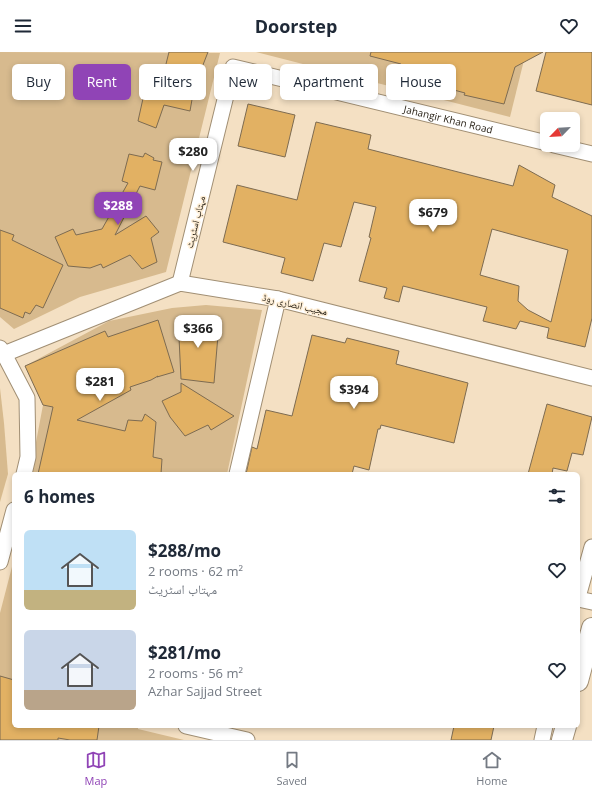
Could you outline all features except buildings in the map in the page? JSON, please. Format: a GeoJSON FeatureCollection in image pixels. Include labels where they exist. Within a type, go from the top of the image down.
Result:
{"type":"FeatureCollection","features":[{"type":"Feature","properties":{"kind":"main road"},"geometry":{"type":"LineString","coordinates":[[580,673],[592,628]]}},
{"type":"Feature","properties":{"kind":"main road"},"geometry":{"type":"LineString","coordinates":[[562,740],[565,728]]}},
{"type":"Feature","properties":{"kind":"street","name":"Jahangir Khan Road"},"geometry":{"type":"LineString","coordinates":[[272,76],[540,141]]}},
{"type":"Feature","properties":{"kind":"street","name":"مہتاب اسٹریٹ"},"geometry":{"type":"LineString","coordinates":[[180,283],[225,100]]}},
{"type":"Feature","properties":{"kind":"street"},"geometry":{"type":"LineString","coordinates":[[580,151],[592,154]]}},
{"type":"Feature","properties":{"kind":"street","name":"مجیب انصاری روڈ"},"geometry":{"type":"LineString","coordinates":[[180,283],[278,299],[592,378]]}},
{"type":"Feature","properties":{"kind":"street"},"geometry":{"type":"LineString","coordinates":[[24,472],[28,457],[27,398],[2,351],[180,283]]}},
{"type":"Feature","properties":{"kind":"street"},"geometry":{"type":"LineString","coordinates":[[237,472],[278,299]]}},
{"type":"Feature","properties":{"kind":"street"},"geometry":{"type":"LineString","coordinates":[[0,562],[12,517]]}},
{"type":"Feature","properties":{"kind":"street"},"geometry":{"type":"LineString","coordinates":[[580,591],[592,547]]}},
{"type":"Feature","properties":{"kind":"street"},"geometry":{"type":"LineString","coordinates":[[580,599],[592,602]]}},
{"type":"Feature","properties":{"kind":"street"},"geometry":{"type":"LineString","coordinates":[[195,728],[248,740]]}},
{"type":"Feature","properties":{"kind":"street"},"geometry":{"type":"LineString","coordinates":[[542,740],[545,728]]}},
{"type":"Feature","properties":{"kind":"shaded area"},"geometry":{"type":"Polygon","coordinates":[[[0,52],[220,53],[217,64],[214,64],[214,77],[166,272],[80,297],[14,329],[0,317],[0,52]]]}},
{"type":"Feature","properties":{"kind":"shaded area"},"geometry":{"type":"Polygon","coordinates":[[[256,52],[526,52],[510,117],[444,100],[456,100],[456,64],[386,64],[386,85],[378,83],[378,64],[303,64],[256,52]]]}},
{"type":"Feature","properties":{"kind":"shaded area"},"geometry":{"type":"Polygon","coordinates":[[[206,305],[262,310],[227,472],[30,472],[43,405],[25,366],[109,321],[172,308],[206,305]]]}},
{"type":"Feature","properties":{"kind":"shaded area"},"geometry":{"type":"Polygon","coordinates":[[[0,388],[8,474],[0,502],[0,388]]]}},
{"type":"Feature","properties":{"kind":"shaded area"},"geometry":{"type":"Polygon","coordinates":[[[12,567],[12,728],[138,728],[184,740],[0,740],[0,613],[12,567]]]}}]}
